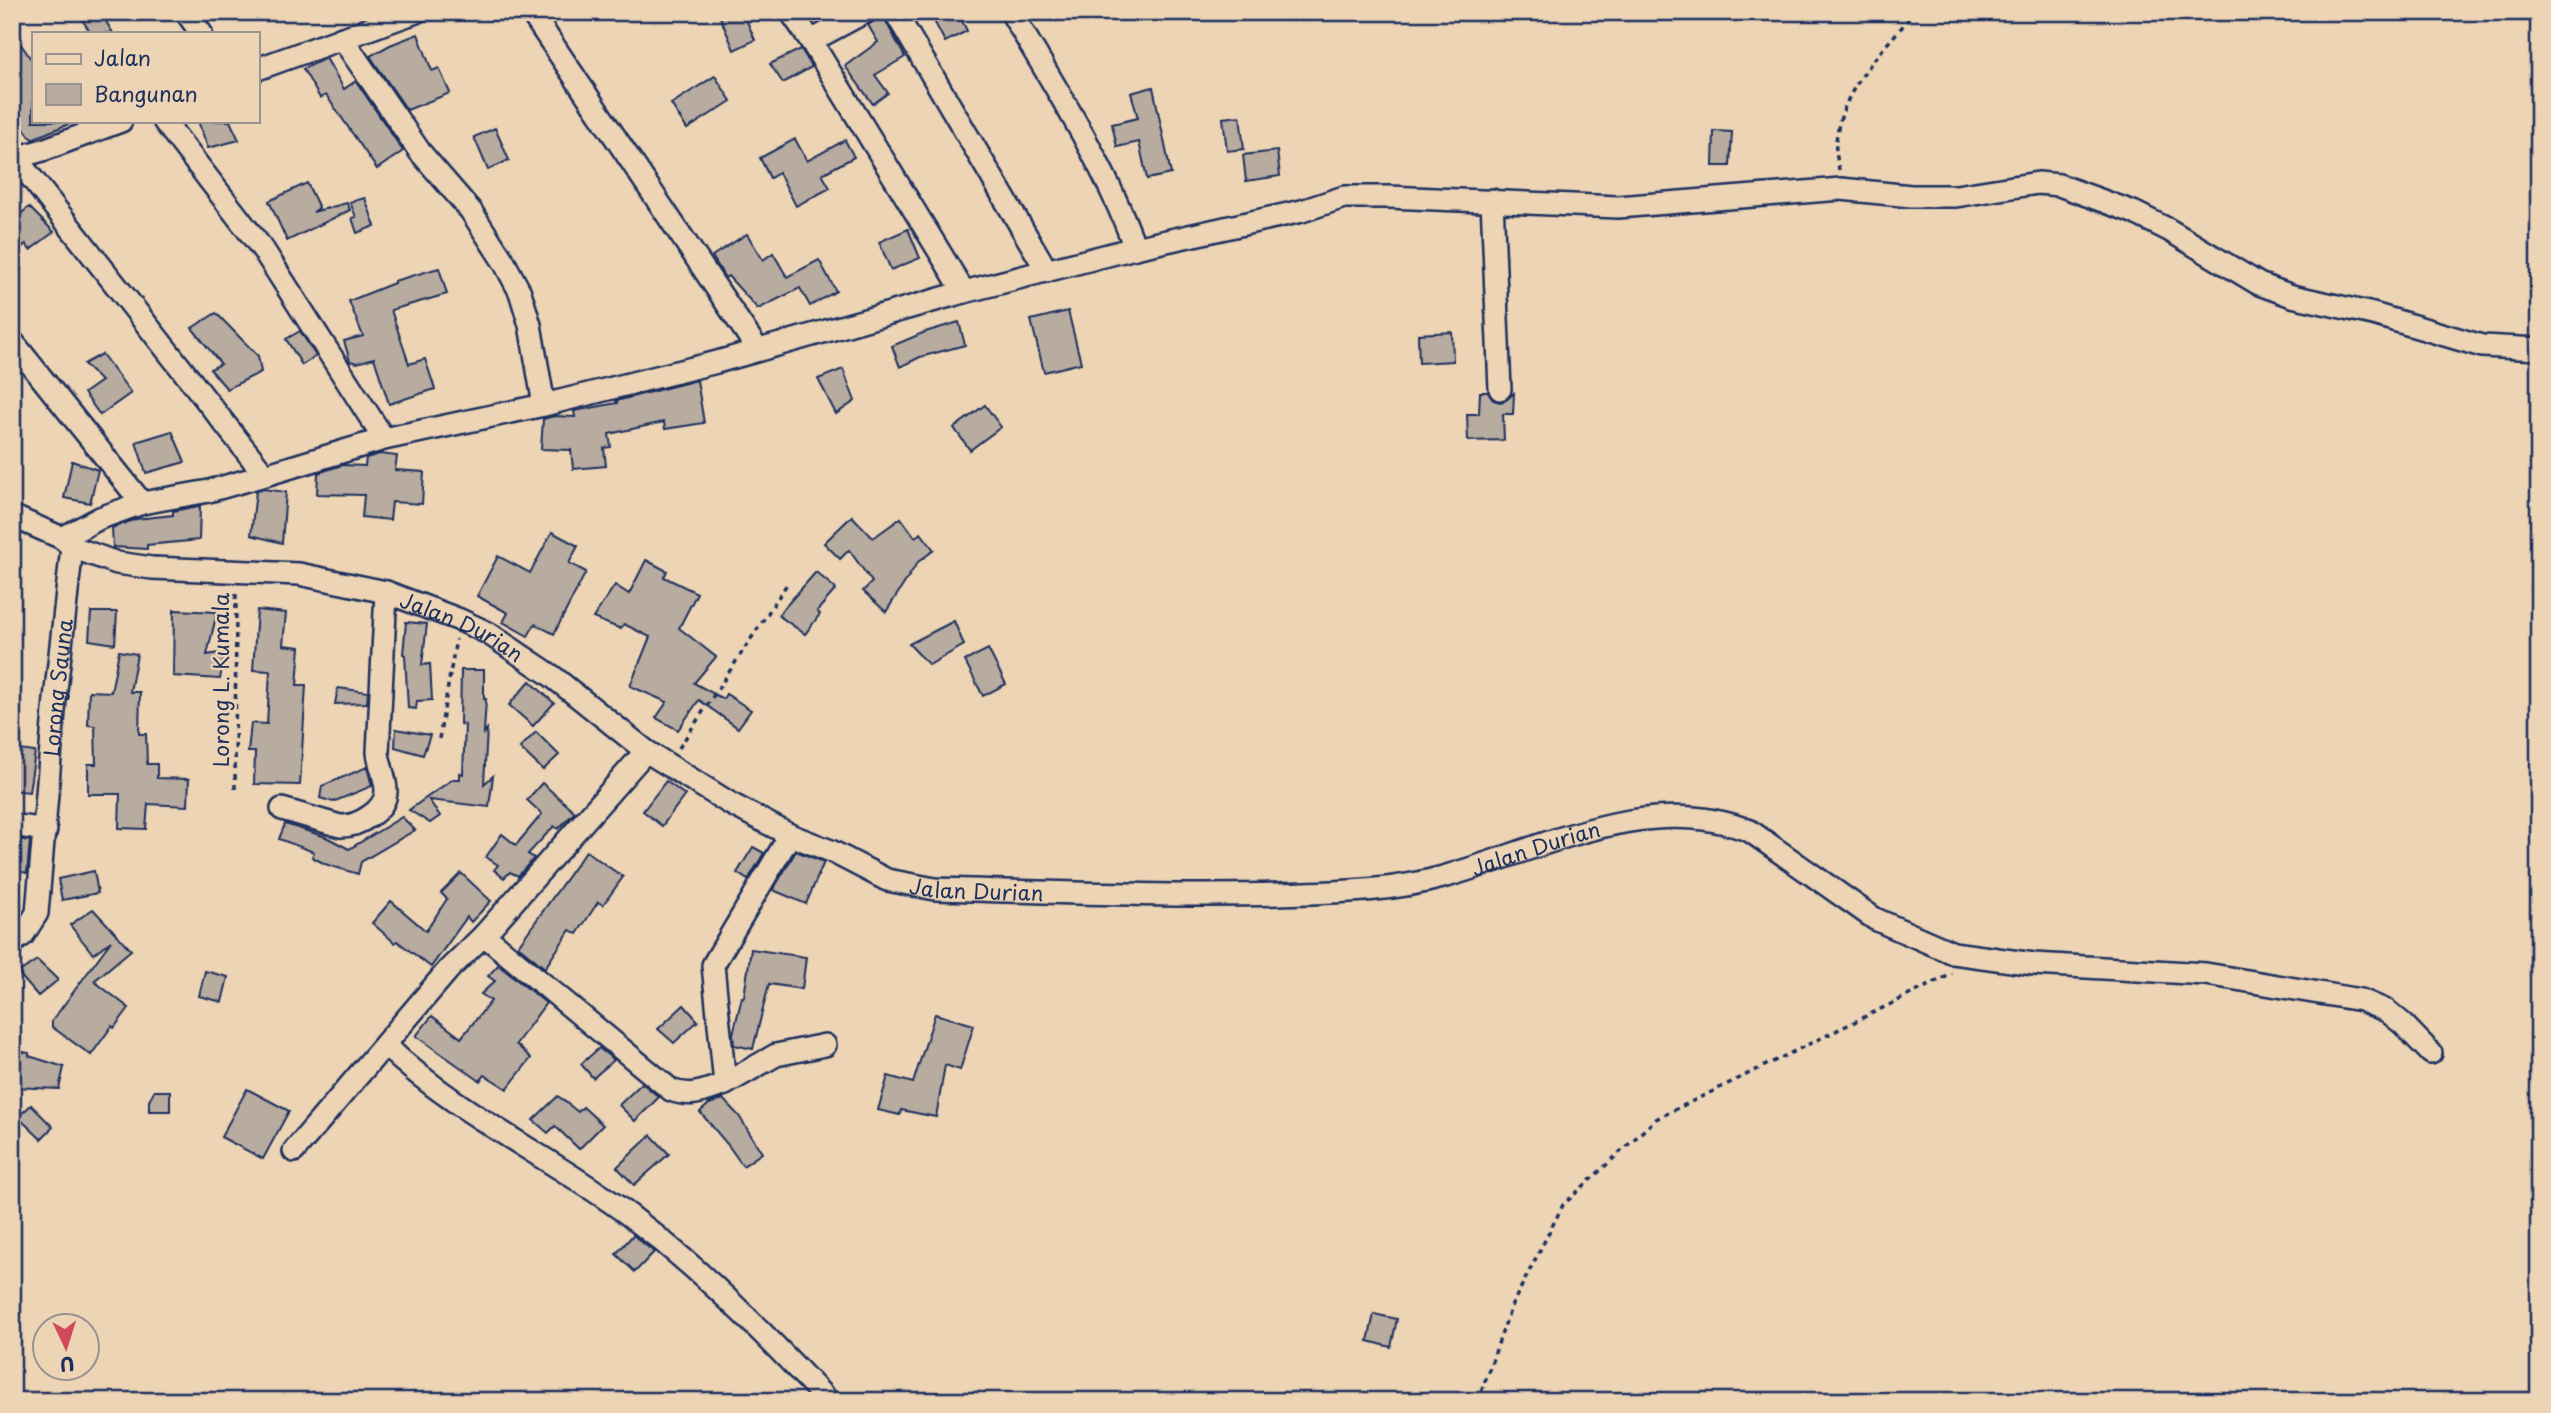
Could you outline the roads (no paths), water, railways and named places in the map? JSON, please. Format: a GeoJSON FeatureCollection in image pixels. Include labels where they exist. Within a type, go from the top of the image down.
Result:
{"type":"FeatureCollection","features":[{"type":"Feature","properties":{"kind":"street"},"geometry":{"type":"LineString","coordinates":[[186,12],[200,32]]}},
{"type":"Feature","properties":{"kind":"street"},"geometry":{"type":"LineString","coordinates":[[259,68],[416,12]]}},
{"type":"Feature","properties":{"kind":"street"},"geometry":{"type":"LineString","coordinates":[[531,12],[758,350]]}},
{"type":"Feature","properties":{"kind":"street"},"geometry":{"type":"LineString","coordinates":[[791,12],[964,292]]}},
{"type":"Feature","properties":{"kind":"street"},"geometry":{"type":"LineString","coordinates":[[811,41],[865,12]]}},
{"type":"Feature","properties":{"kind":"street"},"geometry":{"type":"LineString","coordinates":[[895,12],[1047,271]]}},
{"type":"Feature","properties":{"kind":"street"},"geometry":{"type":"LineString","coordinates":[[1011,12],[1082,132],[1121,208],[1135,248]]}},
{"type":"Feature","properties":{"kind":"street"},"geometry":{"type":"LineString","coordinates":[[342,38],[421,152],[471,211],[504,262],[520,292],[530,325],[544,405]]}},
{"type":"Feature","properties":{"kind":"street"},"geometry":{"type":"LineString","coordinates":[[118,122],[43,150],[13,156],[265,475]]}},
{"type":"Feature","properties":{"kind":"street"},"geometry":{"type":"LineString","coordinates":[[165,122],[264,251],[384,439]]}},
{"type":"Feature","properties":{"kind":"street"},"geometry":{"type":"LineString","coordinates":[[67,542],[100,518],[142,503],[209,491],[384,439],[544,405],[758,350],[964,292],[1135,248],[1302,211],[1344,197],[1492,200],[1618,207],[1841,189],[1911,196],[1956,197],[2038,183],[2059,185],[2102,199],[2145,218],[2259,284],[2292,296],[2374,314],[2482,346],[2539,349]]}},
{"type":"Feature","properties":{"kind":"street"},"geometry":{"type":"LineString","coordinates":[[1492,200],[1500,389]]}},
{"type":"Feature","properties":{"kind":"street"},"geometry":{"type":"LineString","coordinates":[[12,341],[142,503]]}},
{"type":"Feature","properties":{"kind":"street","name":"Jalan Durian"},"geometry":{"type":"LineString","coordinates":[[12,516],[117,563],[152,568],[299,574],[386,592],[460,620],[488,634],[552,676],[646,751],[731,804],[789,835],[831,851],[887,880],[935,889],[1201,896],[1380,890],[1439,878],[1560,837],[1618,824],[1693,817],[1732,824],[1750,831],[1875,919],[1953,953],[1986,958],[2206,974],[2361,1000],[2387,1011],[2431,1053]]}},
{"type":"Feature","properties":{"kind":"street","name":"Lorong Sauna"},"geometry":{"type":"LineString","coordinates":[[12,943],[23,935],[37,913],[46,830],[67,542]]}},
{"type":"Feature","properties":{"kind":"street"},"geometry":{"type":"LineString","coordinates":[[282,809],[349,827],[360,822],[382,804],[386,790],[378,752],[386,592]]}},
{"type":"Feature","properties":{"kind":"street"},"geometry":{"type":"LineString","coordinates":[[294,1151],[449,970],[484,935],[646,751]]}},
{"type":"Feature","properties":{"kind":"street"},"geometry":{"type":"LineString","coordinates":[[12,825],[46,830]]}},
{"type":"Feature","properties":{"kind":"street"},"geometry":{"type":"LineString","coordinates":[[725,1084],[713,965],[789,835]]}},
{"type":"Feature","properties":{"kind":"street"},"geometry":{"type":"LineString","coordinates":[[484,935],[671,1090],[685,1096],[725,1084],[776,1055],[825,1045]]}},
{"type":"Feature","properties":{"kind":"street"},"geometry":{"type":"LineString","coordinates":[[384,1045],[402,1062],[452,1099],[627,1214],[673,1250],[756,1325],[828,1401]]}}]}
